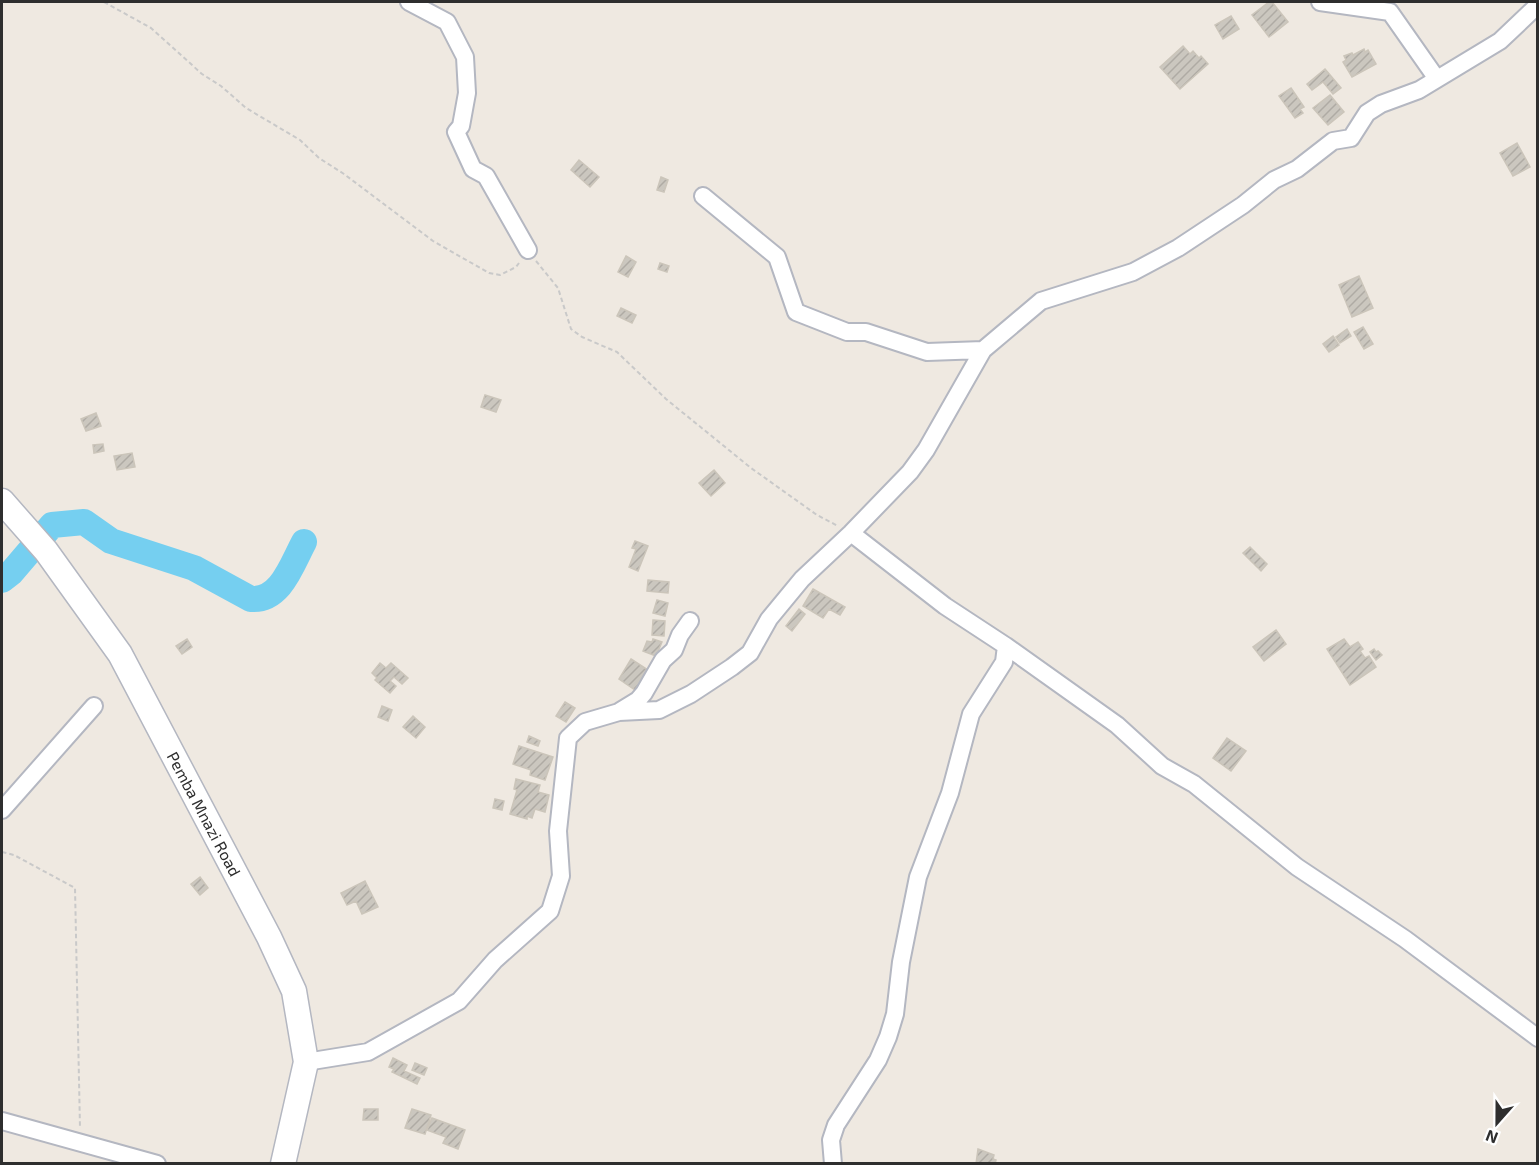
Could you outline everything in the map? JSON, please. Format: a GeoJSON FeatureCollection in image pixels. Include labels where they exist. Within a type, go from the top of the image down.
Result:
{"type":"FeatureCollection","features":[{"type":"Feature","properties":{"kind":"main road","name":"Pemba Mnazi Road"},"geometry":{"type":"LineString","coordinates":[[2,501],[46,551],[120,654],[269,937],[294,991],[306,1062],[283,1164]]}},
{"type":"Feature","properties":{"kind":"street"},"geometry":{"type":"LineString","coordinates":[[409,2],[447,21],[465,57],[467,93],[461,126],[456,132],[473,169],[486,176],[528,250]]}},
{"type":"Feature","properties":{"kind":"street"},"geometry":{"type":"LineString","coordinates":[[1320,2],[1390,12],[1437,79]]}},
{"type":"Feature","properties":{"kind":"street"},"geometry":{"type":"LineString","coordinates":[[306,1062],[368,1052],[459,1001],[495,960],[550,911],[561,876],[558,831],[568,738],[585,722],[619,712],[658,710],[691,694],[750,653],[770,620],[802,579],[851,533],[910,472],[926,450],[983,350],[1041,301],[1133,272],[1178,248],[1243,205],[1274,180],[1297,170],[1333,141],[1351,138],[1367,113],[1381,104],[1419,90],[1500,41],[1538,5]]}},
{"type":"Feature","properties":{"kind":"street"},"geometry":{"type":"LineString","coordinates":[[703,196],[777,257],[796,312],[847,332],[866,332],[927,352],[983,350]]}},
{"type":"Feature","properties":{"kind":"street"},"geometry":{"type":"LineString","coordinates":[[851,533],[945,606],[1006,646],[1117,725],[1162,766],[1194,784],[1297,867],[1405,939],[1538,1038]]}},
{"type":"Feature","properties":{"kind":"street"},"geometry":{"type":"LineString","coordinates":[[619,712],[638,700],[644,693],[663,660],[674,650],[680,635],[690,621]]}},
{"type":"Feature","properties":{"kind":"street"},"geometry":{"type":"LineString","coordinates":[[833,1164],[831,1140],[836,1125],[878,1059],[890,1030],[918,877],[951,793],[971,714],[1004,662],[1006,646]]}},
{"type":"Feature","properties":{"kind":"street"},"geometry":{"type":"LineString","coordinates":[[2,810],[94,706]]}},
{"type":"Feature","properties":{"kind":"street"},"geometry":{"type":"LineString","coordinates":[[2,1120],[157,1164]]}},
{"type":"Feature","properties":{"kind":"path"},"geometry":{"type":"LineString","coordinates":[[104,2],[151,28],[202,74],[221,86],[246,108],[300,140],[319,158],[433,241],[489,273],[500,275],[516,267],[528,250],[558,288],[571,329],[582,337],[617,352],[666,399],[751,468],[817,515],[851,533]]}},
{"type":"Feature","properties":{"kind":"path"},"geometry":{"type":"LineString","coordinates":[[2,852],[14,855],[75,888],[81,1143]]}},
{"type":"Feature","properties":{"kind":"building"},"geometry":{"type":"Polygon","coordinates":[[[1272,2],[1288,22],[1269,37],[1252,15],[1272,2]]]}},
{"type":"Feature","properties":{"kind":"building"},"geometry":{"type":"Polygon","coordinates":[[[1231,16],[1239,29],[1223,39],[1215,25],[1231,16]]]}},
{"type":"Feature","properties":{"kind":"building"},"geometry":{"type":"Polygon","coordinates":[[[1183,46],[1190,54],[1193,51],[1199,58],[1201,56],[1208,64],[1180,89],[1160,67],[1183,46]]]}},
{"type":"Feature","properties":{"kind":"building"},"geometry":{"type":"Polygon","coordinates":[[[1364,49],[1365,52],[1368,50],[1376,64],[1352,77],[1343,62],[1346,60],[1344,56],[1352,53],[1353,55],[1364,49]]]}},
{"type":"Feature","properties":{"kind":"building"},"geometry":{"type":"Polygon","coordinates":[[[1325,69],[1341,88],[1333,94],[1323,82],[1312,90],[1307,84],[1325,69]]]}},
{"type":"Feature","properties":{"kind":"building"},"geometry":{"type":"Polygon","coordinates":[[[1291,88],[1304,107],[1300,109],[1303,113],[1295,118],[1279,96],[1291,88]]]}},
{"type":"Feature","properties":{"kind":"building"},"geometry":{"type":"Polygon","coordinates":[[[1330,95],[1344,112],[1328,125],[1313,108],[1330,95]]]}},
{"type":"Feature","properties":{"kind":"building"},"geometry":{"type":"Polygon","coordinates":[[[1517,143],[1530,167],[1513,176],[1500,153],[1517,143]]]}},
{"type":"Feature","properties":{"kind":"building"},"geometry":{"type":"Polygon","coordinates":[[[579,160],[599,177],[590,187],[571,170],[579,160]]]}},
{"type":"Feature","properties":{"kind":"building"},"geometry":{"type":"Polygon","coordinates":[[[661,177],[668,180],[664,192],[657,190],[661,177]]]}},
{"type":"Feature","properties":{"kind":"building"},"geometry":{"type":"Polygon","coordinates":[[[626,256],[636,262],[628,277],[618,272],[626,256]]]}},
{"type":"Feature","properties":{"kind":"building"},"geometry":{"type":"Polygon","coordinates":[[[660,263],[669,266],[667,272],[658,269],[660,263]]]}},
{"type":"Feature","properties":{"kind":"building"},"geometry":{"type":"Polygon","coordinates":[[[1359,276],[1373,308],[1352,317],[1339,285],[1359,276]]]}},
{"type":"Feature","properties":{"kind":"building"},"geometry":{"type":"Polygon","coordinates":[[[621,308],[636,315],[632,323],[617,316],[621,308]]]}},
{"type":"Feature","properties":{"kind":"building"},"geometry":{"type":"Polygon","coordinates":[[[1363,327],[1373,344],[1364,349],[1354,332],[1363,327]]]}},
{"type":"Feature","properties":{"kind":"building"},"geometry":{"type":"Polygon","coordinates":[[[1347,329],[1351,336],[1340,343],[1336,337],[1347,329]]]}},
{"type":"Feature","properties":{"kind":"building"},"geometry":{"type":"Polygon","coordinates":[[[1333,336],[1339,345],[1329,352],[1323,344],[1333,336]]]}},
{"type":"Feature","properties":{"kind":"building"},"geometry":{"type":"Polygon","coordinates":[[[485,395],[501,400],[496,412],[481,407],[485,395]]]}},
{"type":"Feature","properties":{"kind":"building"},"geometry":{"type":"Polygon","coordinates":[[[96,413],[101,426],[86,431],[81,419],[96,413]]]}},
{"type":"Feature","properties":{"kind":"building"},"geometry":{"type":"Polygon","coordinates":[[[103,444],[104,451],[94,453],[93,445],[103,444]]]}},
{"type":"Feature","properties":{"kind":"building"},"geometry":{"type":"Polygon","coordinates":[[[132,453],[135,467],[117,470],[114,456],[132,453]]]}},
{"type":"Feature","properties":{"kind":"building"},"geometry":{"type":"Polygon","coordinates":[[[714,470],[725,483],[711,496],[699,483],[714,470]]]}},
{"type":"Feature","properties":{"kind":"building"},"geometry":{"type":"Polygon","coordinates":[[[635,541],[648,546],[638,571],[629,567],[636,549],[632,548],[635,541]]]}},
{"type":"Feature","properties":{"kind":"building"},"geometry":{"type":"Polygon","coordinates":[[[1250,547],[1267,564],[1261,571],[1243,553],[1250,547]]]}},
{"type":"Feature","properties":{"kind":"building"},"geometry":{"type":"Polygon","coordinates":[[[648,580],[669,582],[668,593],[647,591],[648,580]]]}},
{"type":"Feature","properties":{"kind":"building"},"geometry":{"type":"Polygon","coordinates":[[[813,589],[845,607],[840,615],[829,609],[823,618],[803,606],[813,589]]]}},
{"type":"Feature","properties":{"kind":"building"},"geometry":{"type":"Polygon","coordinates":[[[657,600],[668,603],[665,616],[653,613],[657,600]]]}},
{"type":"Feature","properties":{"kind":"building"},"geometry":{"type":"Polygon","coordinates":[[[799,609],[805,614],[792,631],[786,626],[799,609]]]}},
{"type":"Feature","properties":{"kind":"building"},"geometry":{"type":"Polygon","coordinates":[[[653,620],[665,621],[664,636],[652,635],[653,620]]]}},
{"type":"Feature","properties":{"kind":"building"},"geometry":{"type":"Polygon","coordinates":[[[1276,630],[1286,644],[1264,661],[1253,647],[1276,630]]]}},
{"type":"Feature","properties":{"kind":"building"},"geometry":{"type":"Polygon","coordinates":[[[187,639],[192,647],[182,654],[176,646],[187,639]]]}},
{"type":"Feature","properties":{"kind":"building"},"geometry":{"type":"Polygon","coordinates":[[[653,639],[662,642],[656,656],[643,651],[647,641],[652,642],[653,639]]]}},
{"type":"Feature","properties":{"kind":"building"},"geometry":{"type":"Polygon","coordinates":[[[1344,639],[1350,647],[1358,642],[1365,658],[1369,656],[1376,667],[1350,685],[1327,649],[1344,639]]]}},
{"type":"Feature","properties":{"kind":"building"},"geometry":{"type":"Polygon","coordinates":[[[1374,649],[1382,655],[1376,660],[1370,652],[1374,649]]]}},
{"type":"Feature","properties":{"kind":"building"},"geometry":{"type":"Polygon","coordinates":[[[631,659],[648,670],[635,690],[619,679],[631,659]]]}},
{"type":"Feature","properties":{"kind":"building"},"geometry":{"type":"Polygon","coordinates":[[[380,663],[386,668],[391,663],[408,678],[402,684],[394,677],[390,681],[396,686],[390,693],[375,680],[377,678],[372,673],[380,663]]]}},
{"type":"Feature","properties":{"kind":"building"},"geometry":{"type":"Polygon","coordinates":[[[565,702],[575,708],[566,722],[556,716],[565,702]]]}},
{"type":"Feature","properties":{"kind":"building"},"geometry":{"type":"Polygon","coordinates":[[[382,706],[392,710],[388,721],[378,717],[382,706]]]}},
{"type":"Feature","properties":{"kind":"building"},"geometry":{"type":"Polygon","coordinates":[[[413,716],[425,727],[416,738],[403,727],[413,716]]]}},
{"type":"Feature","properties":{"kind":"building"},"geometry":{"type":"Polygon","coordinates":[[[529,736],[540,741],[538,746],[527,742],[529,736]]]}},
{"type":"Feature","properties":{"kind":"building"},"geometry":{"type":"Polygon","coordinates":[[[1227,738],[1246,751],[1231,771],[1213,758],[1227,738]]]}},
{"type":"Feature","properties":{"kind":"building"},"geometry":{"type":"Polygon","coordinates":[[[519,746],[553,757],[545,780],[530,775],[531,770],[513,764],[519,746]]]}},
{"type":"Feature","properties":{"kind":"building"},"geometry":{"type":"Polygon","coordinates":[[[516,779],[540,785],[538,792],[549,795],[545,812],[535,809],[532,818],[527,816],[527,819],[510,814],[517,790],[514,789],[516,779]]]}},
{"type":"Feature","properties":{"kind":"building"},"geometry":{"type":"Polygon","coordinates":[[[495,799],[504,801],[502,810],[493,808],[495,799]]]}},
{"type":"Feature","properties":{"kind":"building"},"geometry":{"type":"Polygon","coordinates":[[[200,877],[208,888],[200,895],[191,884],[200,877]]]}},
{"type":"Feature","properties":{"kind":"building"},"geometry":{"type":"Polygon","coordinates":[[[365,881],[378,907],[362,914],[356,901],[347,905],[341,893],[365,881]]]}},
{"type":"Feature","properties":{"kind":"building"},"geometry":{"type":"Polygon","coordinates":[[[393,1058],[407,1065],[404,1071],[420,1078],[417,1084],[392,1072],[394,1069],[389,1067],[393,1058]]]}},
{"type":"Feature","properties":{"kind":"building"},"geometry":{"type":"Polygon","coordinates":[[[415,1063],[427,1068],[424,1075],[412,1070],[415,1063]]]}},
{"type":"Feature","properties":{"kind":"building"},"geometry":{"type":"Polygon","coordinates":[[[364,1109],[378,1109],[378,1120],[363,1120],[364,1109]]]}},
{"type":"Feature","properties":{"kind":"building"},"geometry":{"type":"Polygon","coordinates":[[[412,1109],[431,1115],[425,1134],[405,1128],[412,1109]]]}},
{"type":"Feature","properties":{"kind":"building"},"geometry":{"type":"Polygon","coordinates":[[[432,1118],[465,1130],[458,1149],[443,1143],[446,1137],[427,1130],[432,1118]]]}},
{"type":"Feature","properties":{"kind":"building"},"geometry":{"type":"Polygon","coordinates":[[[978,1149],[994,1155],[995,1164],[976,1164],[978,1149]]]}},
{"type":"Feature","properties":{"kind":"waterway"},"geometry":{"type":"LineString","coordinates":[[2,580],[11,573],[52,525],[84,522],[111,541],[194,568],[251,599],[261,598],[278,588],[304,542]]}}]}
